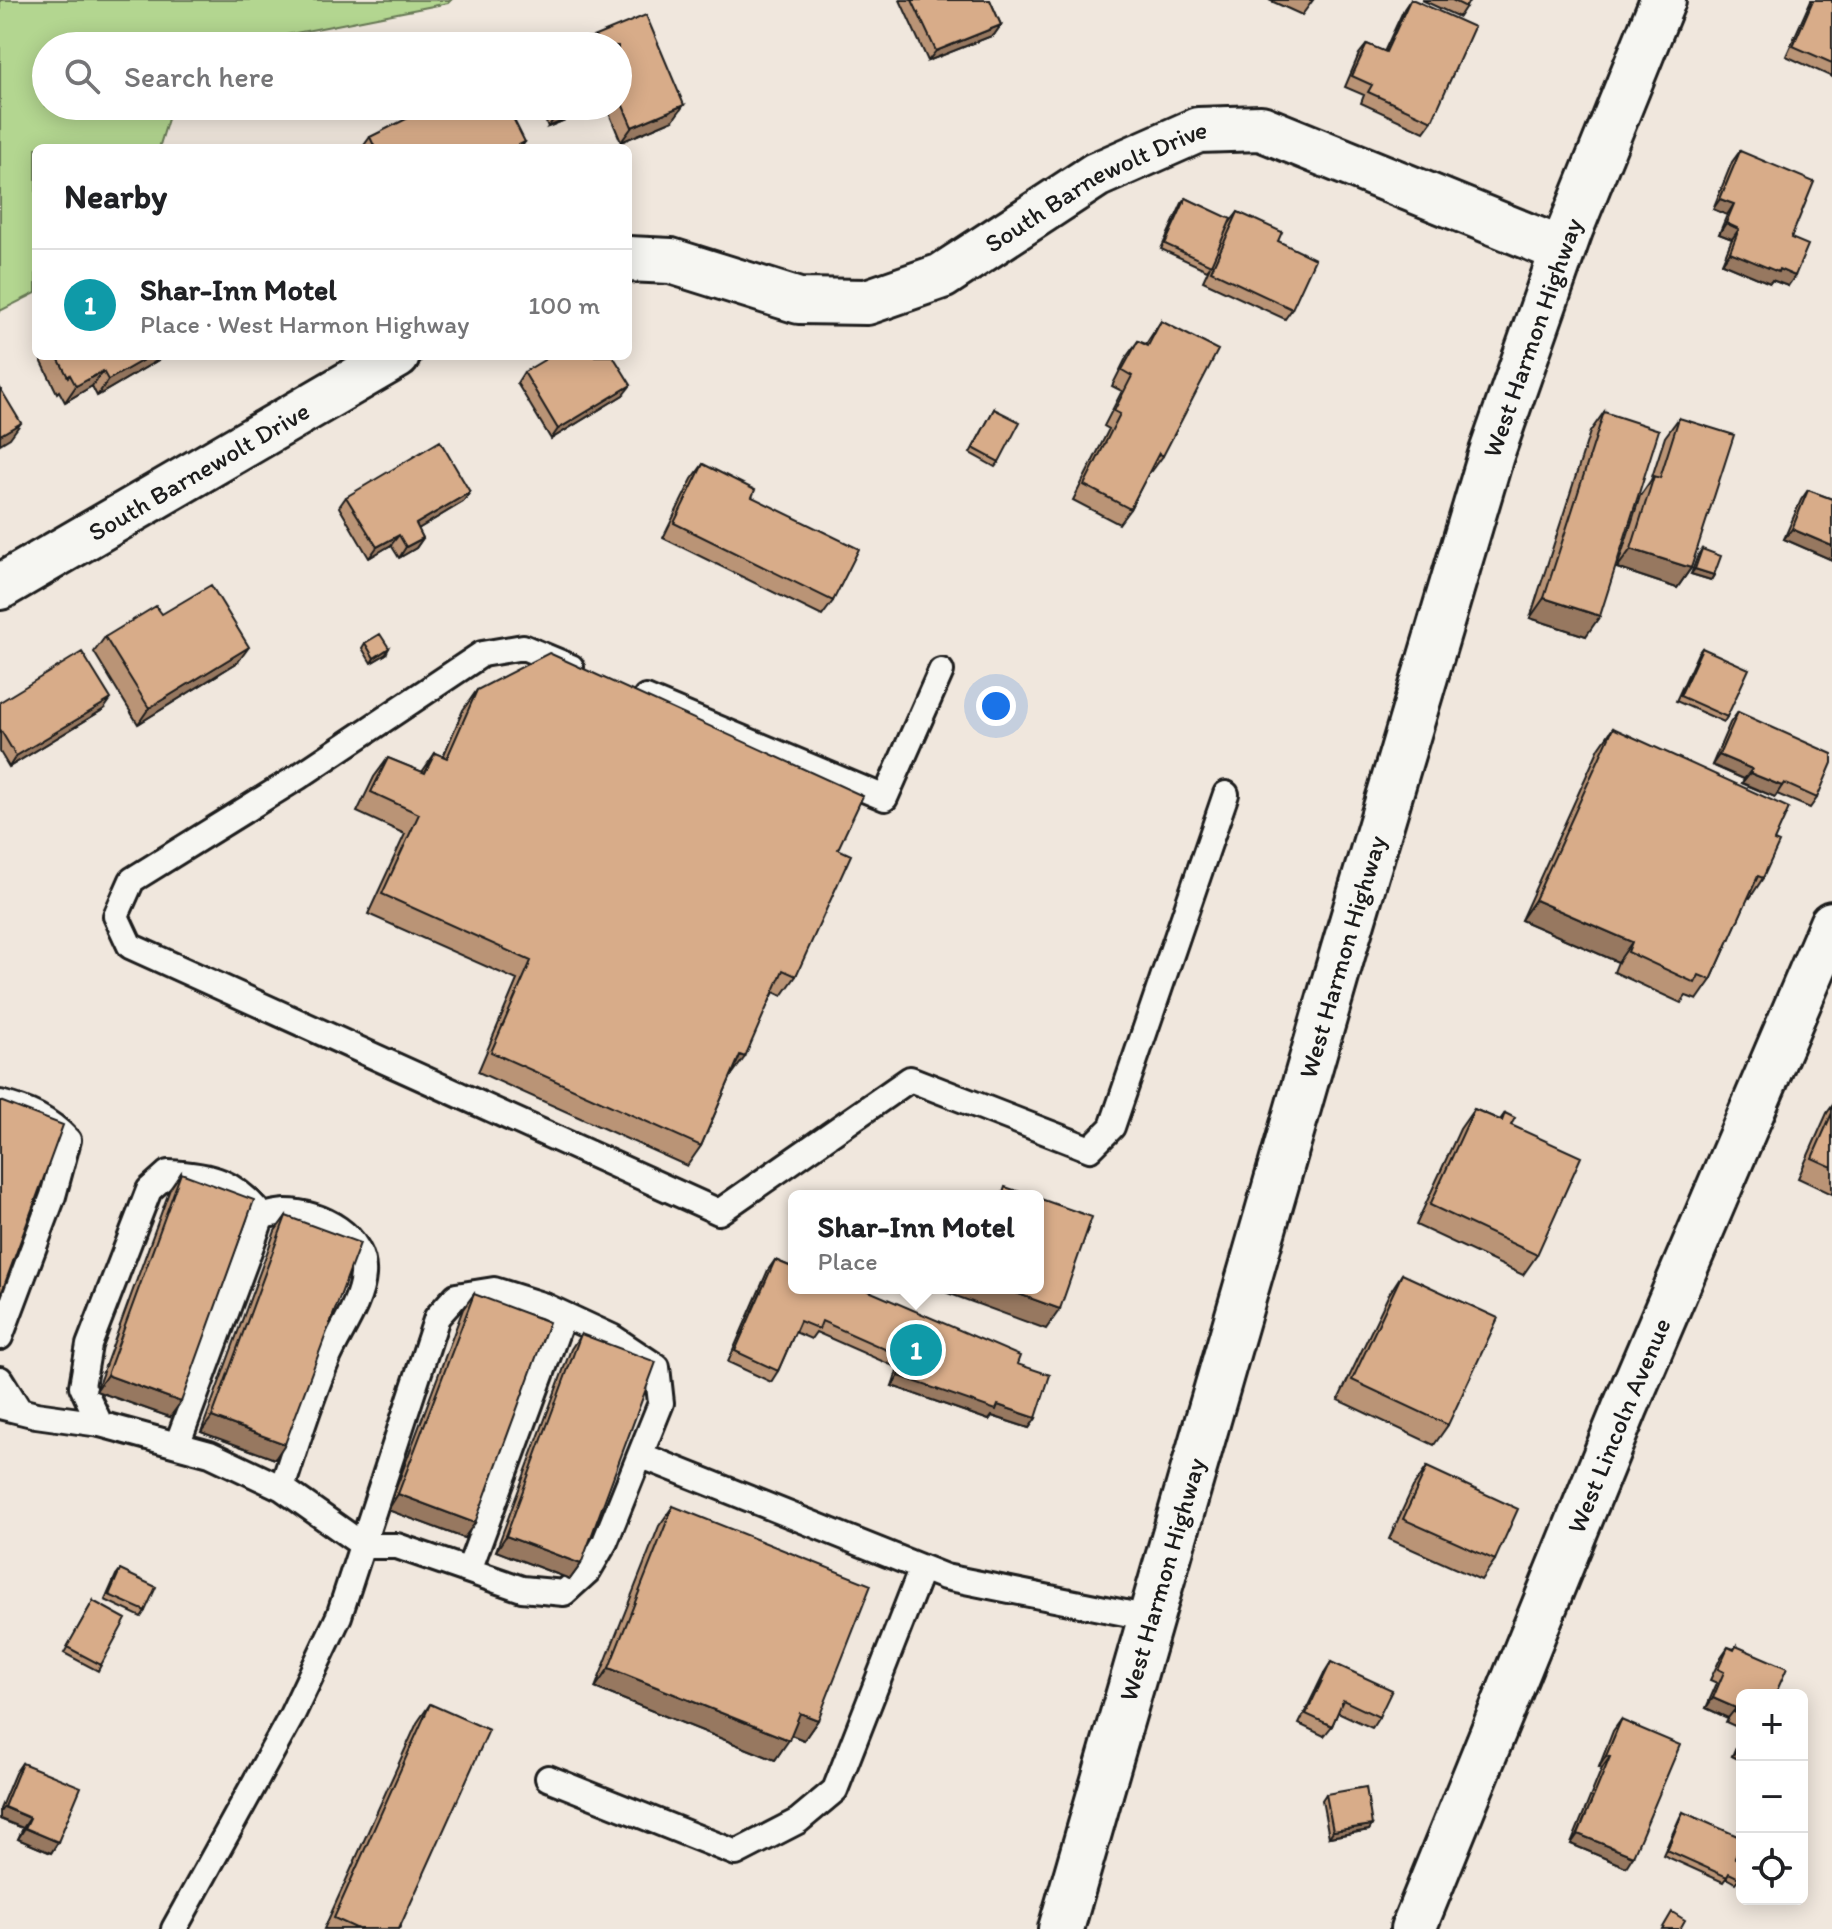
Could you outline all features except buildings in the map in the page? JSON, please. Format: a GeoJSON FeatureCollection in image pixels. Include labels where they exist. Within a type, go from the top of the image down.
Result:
{"type":"FeatureCollection","features":[{"type":"Feature","properties":{"kind":"street","name":"West Harmon Highway"},"geometry":{"type":"LineString","coordinates":[[1061,1929],[1491,455],[1562,250],[1663,0]]}},
{"type":"Feature","properties":{"kind":"street","name":"South Barnewolt Drive"},"geometry":{"type":"LineString","coordinates":[[632,259],[671,261],[799,301],[867,302],[942,276],[1096,175],[1198,130],[1261,128],[1562,250]]}},
{"type":"Feature","properties":{"kind":"street","name":"South Barnewolt Drive"},"geometry":{"type":"LineString","coordinates":[[0,587],[390,360]]}},
{"type":"Feature","properties":{"kind":"street","name":"West Lincoln Avenue"},"geometry":{"type":"LineString","coordinates":[[1413,1929],[1625,1408],[1832,924]]}},
{"type":"Feature","properties":{"kind":"lane"},"geometry":{"type":"LineString","coordinates":[[595,677],[523,647],[482,654],[298,777],[132,880],[116,916],[130,946],[719,1212],[910,1079],[1090,1149],[1112,1127],[1226,794]]}},
{"type":"Feature","properties":{"kind":"lane"},"geometry":{"type":"LineString","coordinates":[[624,689],[885,798],[941,671]]}},
{"type":"Feature","properties":{"kind":"lane"},"geometry":{"type":"LineString","coordinates":[[0,1103],[28,1110],[53,1124],[68,1140],[53,1196],[0,1337]]}},
{"type":"Feature","properties":{"kind":"lane"},"geometry":{"type":"LineString","coordinates":[[100,1424],[82,1386],[89,1345],[149,1190],[168,1173],[204,1175],[244,1194],[262,1216]]}},
{"type":"Feature","properties":{"kind":"lane"},"geometry":{"type":"LineString","coordinates":[[262,1216],[284,1212],[315,1216],[345,1233],[361,1253],[363,1276],[354,1304],[327,1360],[282,1488]]}},
{"type":"Feature","properties":{"kind":"lane"},"geometry":{"type":"LineString","coordinates":[[177,1445],[262,1216]]}},
{"type":"Feature","properties":{"kind":"lane"},"geometry":{"type":"LineString","coordinates":[[0,1379],[13,1410],[100,1424],[210,1454],[282,1488],[364,1546],[397,1546],[522,1589],[564,1593],[588,1571],[605,1542],[661,1403],[657,1367],[612,1337],[494,1290],[456,1296],[437,1317],[379,1490],[364,1546],[339,1616],[291,1717],[174,1929]]}},
{"type":"Feature","properties":{"kind":"lane"},"geometry":{"type":"LineString","coordinates":[[469,1570],[563,1315]]}},
{"type":"Feature","properties":{"kind":"lane"},"geometry":{"type":"LineString","coordinates":[[640,1455],[945,1577],[1150,1618]]}},
{"type":"Feature","properties":{"kind":"lane"},"geometry":{"type":"LineString","coordinates":[[548,1778],[736,1853],[798,1821],[835,1790],[922,1568]]}},
{"type":"Feature","properties":{"kind":"green space"},"geometry":{"type":"Polygon","coordinates":[[[0,0],[451,0],[301,32],[32,32],[32,120],[168,120],[160,144],[32,144],[32,295],[0,311],[0,0]]]}},
{"type":"Feature","properties":{"kind":"place","name":"Shar-Inn Motel"},"geometry":{"type":"Point","coordinates":[916,1350]}}]}
